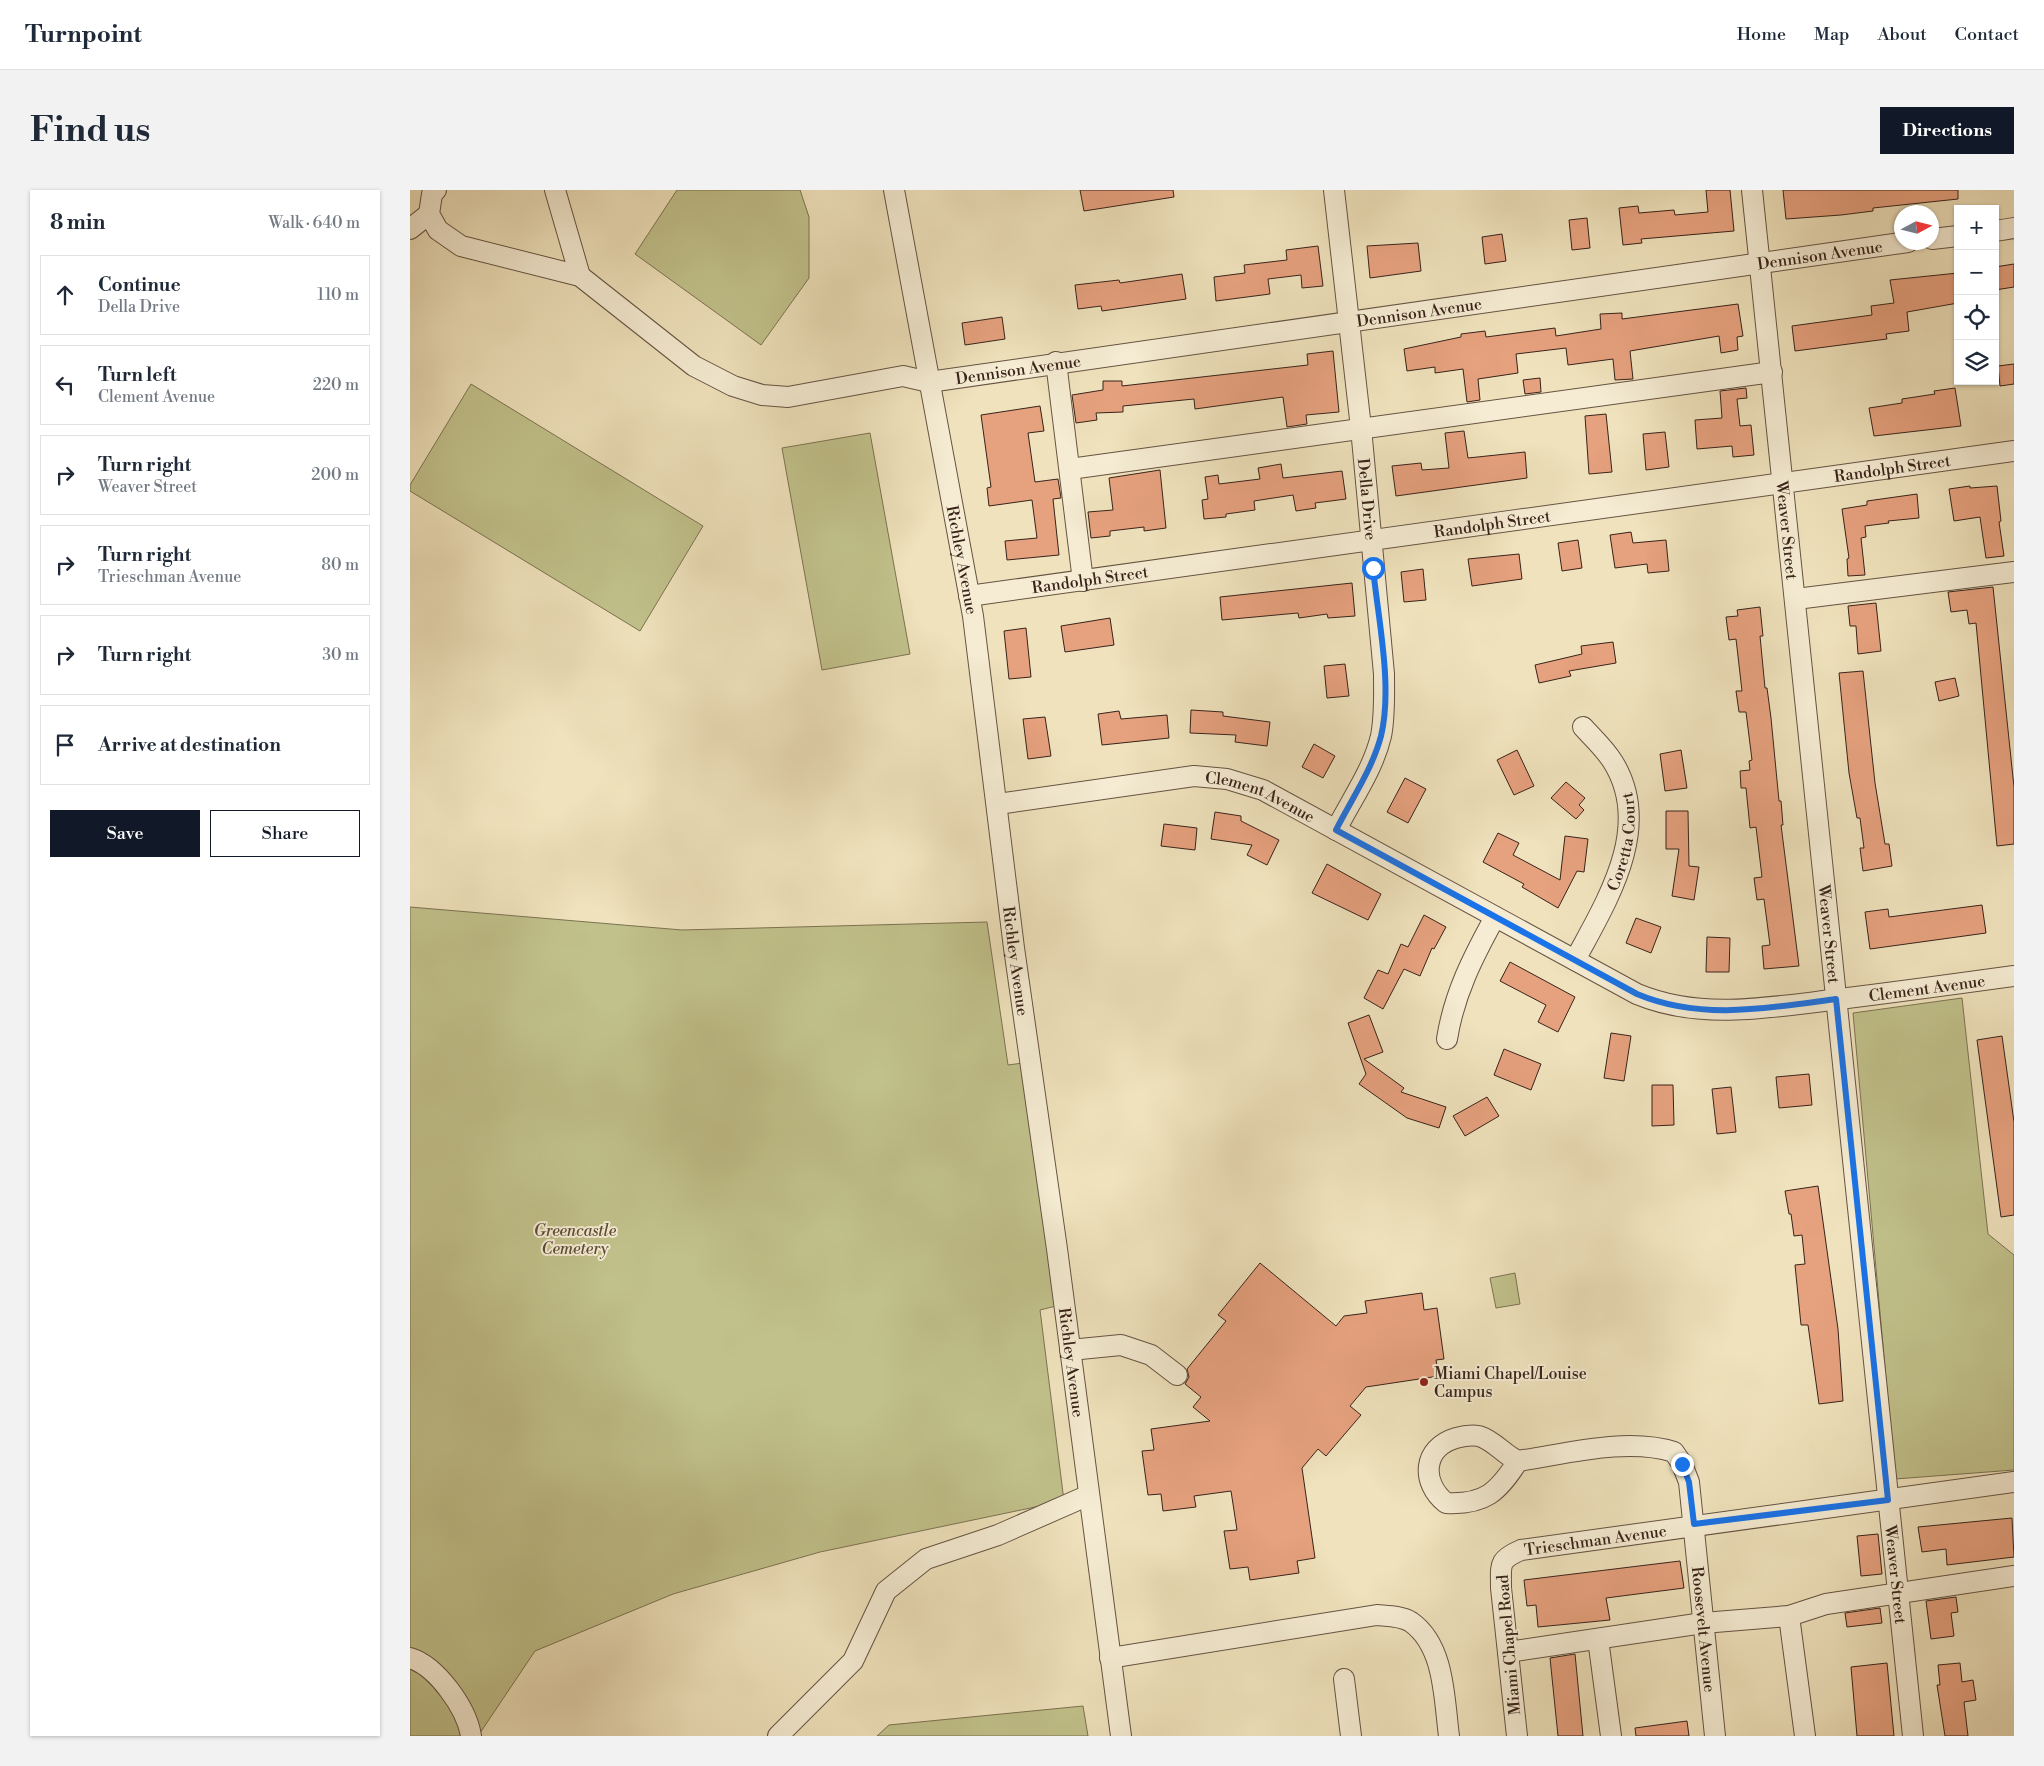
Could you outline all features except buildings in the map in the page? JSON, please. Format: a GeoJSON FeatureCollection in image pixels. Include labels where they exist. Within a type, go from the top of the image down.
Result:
{"type":"FeatureCollection","features":[{"type":"Feature","properties":{"kind":"street"},"geometry":{"type":"LineString","coordinates":[[436,190],[432,194],[429,214],[438,230],[462,246],[580,276],[694,366],[733,386],[762,395],[788,397],[903,376],[929,382]]}},
{"type":"Feature","properties":{"kind":"street"},"geometry":{"type":"LineString","coordinates":[[555,190],[580,276]]}},
{"type":"Feature","properties":{"kind":"street","name":"Della Drive"},"geometry":{"type":"LineString","coordinates":[[1334,190],[1361,428],[1384,674],[1384,712],[1381,736],[1371,762],[1336,830]]}},
{"type":"Feature","properties":{"kind":"street","name":"Weaver Street"},"geometry":{"type":"LineString","coordinates":[[1752,190],[1772,372],[1781,483],[1796,599],[1913,1736]]}},
{"type":"Feature","properties":{"kind":"street","name":"Richley Avenue"},"geometry":{"type":"LineString","coordinates":[[896,191],[969,596],[998,804],[1028,1053],[1070,1350],[1121,1736]]}},
{"type":"Feature","properties":{"kind":"street"},"geometry":{"type":"LineString","coordinates":[[410,229],[429,214]]}},
{"type":"Feature","properties":{"kind":"street"},"geometry":{"type":"LineString","coordinates":[[1999,230],[2014,228]]}},
{"type":"Feature","properties":{"kind":"street"},"geometry":{"type":"LineString","coordinates":[[1939,238],[1954,236]]}},
{"type":"Feature","properties":{"kind":"street","name":"Dennison Avenue"},"geometry":{"type":"LineString","coordinates":[[929,382],[1056,362],[1894,244]]}},
{"type":"Feature","properties":{"kind":"street"},"geometry":{"type":"LineString","coordinates":[[1056,362],[1083,580]]}},
{"type":"Feature","properties":{"kind":"street"},"geometry":{"type":"LineString","coordinates":[[1070,469],[1772,372]]}},
{"type":"Feature","properties":{"kind":"street","name":"Randolph Street"},"geometry":{"type":"LineString","coordinates":[[969,596],[1372,542],[2014,450]]}},
{"type":"Feature","properties":{"kind":"street"},"geometry":{"type":"LineString","coordinates":[[1796,599],[2014,572]]}},
{"type":"Feature","properties":{"kind":"street","name":"Coretta Court"},"geometry":{"type":"LineString","coordinates":[[1575,960],[1616,880],[1627,837],[1627,801],[1620,777],[1612,762],[1583,727]]}},
{"type":"Feature","properties":{"kind":"street","name":"Clement Avenue"},"geometry":{"type":"LineString","coordinates":[[998,804],[1178,777],[1226,779],[1263,790],[1637,994],[1659,1003],[1686,1008],[1747,1010],[2014,976]]}},
{"type":"Feature","properties":{"kind":"street"},"geometry":{"type":"LineString","coordinates":[[1447,1039],[1451,1014],[1464,976],[1494,917]]}},
{"type":"Feature","properties":{"kind":"street"},"geometry":{"type":"LineString","coordinates":[[1070,1350],[1121,1345],[1151,1355],[1177,1375]]}},
{"type":"Feature","properties":{"kind":"street","name":"Roosevelt Avenue"},"geometry":{"type":"LineString","coordinates":[[1518,1461],[1625,1446],[1642,1446],[1674,1452],[1682,1464],[1689,1482],[1716,1736]]}},
{"type":"Feature","properties":{"kind":"street","name":"Trieschman Avenue"},"geometry":{"type":"LineString","coordinates":[[1507,1556],[1521,1550],[1694,1524],[2014,1482]]}},
{"type":"Feature","properties":{"kind":"street"},"geometry":{"type":"LineString","coordinates":[[778,1736],[852,1660],[886,1592],[926,1559],[998,1535],[1089,1496]]}},
{"type":"Feature","properties":{"kind":"street","name":"Miami Chapel Road"},"geometry":{"type":"LineString","coordinates":[[1507,1556],[1501,1566],[1501,1588],[1517,1736]]}},
{"type":"Feature","properties":{"kind":"street"},"geometry":{"type":"LineString","coordinates":[[1508,1652],[1703,1623],[1789,1616],[1826,1604],[1898,1591],[2014,1576]]}},
{"type":"Feature","properties":{"kind":"street"},"geometry":{"type":"LineString","coordinates":[[1110,1658],[1377,1615],[1398,1618],[1410,1621],[1425,1635],[1432,1650],[1441,1672],[1449,1736]]}},
{"type":"Feature","properties":{"kind":"street"},"geometry":{"type":"LineString","coordinates":[[1789,1616],[1805,1736]]}},
{"type":"Feature","properties":{"kind":"street"},"geometry":{"type":"LineString","coordinates":[[1598,1639],[1611,1736]]}},
{"type":"Feature","properties":{"kind":"street"},"geometry":{"type":"LineString","coordinates":[[410,1658],[422,1661],[438,1676],[464,1712],[471,1736]]}},
{"type":"Feature","properties":{"kind":"street"},"geometry":{"type":"LineString","coordinates":[[1344,1679],[1351,1736]]}},
{"type":"Feature","properties":{"kind":"green space"},"geometry":{"type":"Polygon","coordinates":[[[677,190],[800,190],[809,217],[809,278],[761,345],[635,254],[677,190]]]}},
{"type":"Feature","properties":{"kind":"green space"},"geometry":{"type":"Polygon","coordinates":[[[471,384],[703,526],[640,631],[410,491],[410,485],[471,384]]]}},
{"type":"Feature","properties":{"kind":"green space"},"geometry":{"type":"Polygon","coordinates":[[[870,433],[910,654],[822,670],[782,448],[870,433]]]}},
{"type":"Feature","properties":{"kind":"green space","name":"Greencastle Cemetery"},"geometry":{"type":"Polygon","coordinates":[[[410,907],[682,930],[987,922],[1008,1065],[1030,1062],[1064,1304],[1040,1310],[1064,1501],[820,1552],[673,1594],[535,1651],[478,1736],[410,1736],[410,907]]]}},
{"type":"Feature","properties":{"kind":"green space"},"geometry":{"type":"Polygon","coordinates":[[[1962,998],[1988,1234],[2014,1255],[2014,1470],[1895,1479],[1853,1013],[1962,998]]]}},
{"type":"Feature","properties":{"kind":"green space"},"geometry":{"type":"Polygon","coordinates":[[[1515,1273],[1520,1304],[1496,1308],[1490,1278],[1515,1273]]]}},
{"type":"Feature","properties":{"kind":"green space"},"geometry":{"type":"Polygon","coordinates":[[[1083,1706],[1088,1736],[877,1736],[889,1725],[1083,1706]]]}},
{"type":"Feature","properties":{"kind":"place","name":"Miami Chapel/Louise Campus"},"geometry":{"type":"Point","coordinates":[1424,1382]}},
{"type":"Feature","properties":{"kind":"route"},"geometry":{"type":"LineString","coordinates":[[1373,568],[1384,674],[1384,712],[1381,736],[1362,783],[1336,830],[1637,994],[1659,1003],[1695,1010],[1720,1011],[1770,1008],[1836,999],[1888,1500],[1694,1524],[1689,1482],[1682,1464]]}}]}
